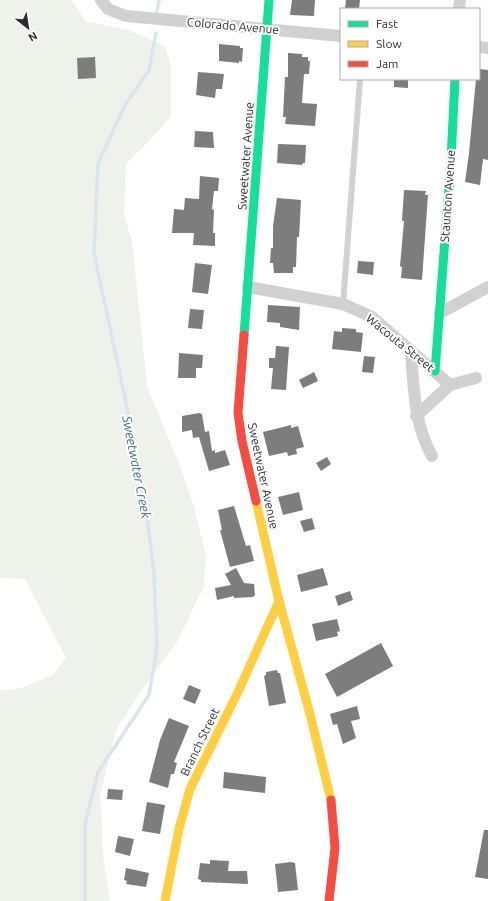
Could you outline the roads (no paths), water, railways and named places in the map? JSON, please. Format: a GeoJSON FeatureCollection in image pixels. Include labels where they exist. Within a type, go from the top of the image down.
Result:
{"type":"FeatureCollection","features":[{"type":"Feature","properties":{"kind":"street","name":"Colorado Avenue"},"geometry":{"type":"LineString","coordinates":[[101,0],[108,9],[126,16],[340,36]]}},
{"type":"Feature","properties":{"kind":"street","name":"Sweetwater Avenue"},"geometry":{"type":"LineString","coordinates":[[269,0],[248,288],[238,398],[239,427],[279,601],[310,714],[330,795],[335,848],[329,901]]}},
{"type":"Feature","properties":{"kind":"street","name":"Staunton Avenue"},"geometry":{"type":"LineString","coordinates":[[435,371],[455,80]]}},
{"type":"Feature","properties":{"kind":"street"},"geometry":{"type":"LineString","coordinates":[[440,313],[488,287]]}},
{"type":"Feature","properties":{"kind":"street","name":"Wacouta Street"},"geometry":{"type":"LineString","coordinates":[[248,288],[343,304],[372,317],[394,334],[411,353],[435,371],[450,385]]}},
{"type":"Feature","properties":{"kind":"street"},"geometry":{"type":"LineString","coordinates":[[411,353],[416,416],[425,443],[432,456]]}},
{"type":"Feature","properties":{"kind":"street"},"geometry":{"type":"LineString","coordinates":[[416,416],[450,385],[476,378]]}},
{"type":"Feature","properties":{"kind":"street","name":"Branch Street"},"geometry":{"type":"LineString","coordinates":[[164,901],[179,829],[188,796],[238,692],[279,601]]}},
{"type":"Feature","properties":{"kind":"lane"},"geometry":{"type":"LineString","coordinates":[[343,304],[360,80]]}},
{"type":"Feature","properties":{"kind":"waterway","name":"Sweetwater Creek"},"geometry":{"type":"LineString","coordinates":[[157,12],[159,0]]}},
{"type":"Feature","properties":{"kind":"waterway","name":"Sweetwater Creek"},"geometry":{"type":"LineString","coordinates":[[85,901],[85,824],[98,772],[149,695],[157,648],[154,574],[146,508],[128,412],[94,253],[98,164],[125,105],[149,70],[156,33]]}}]}
